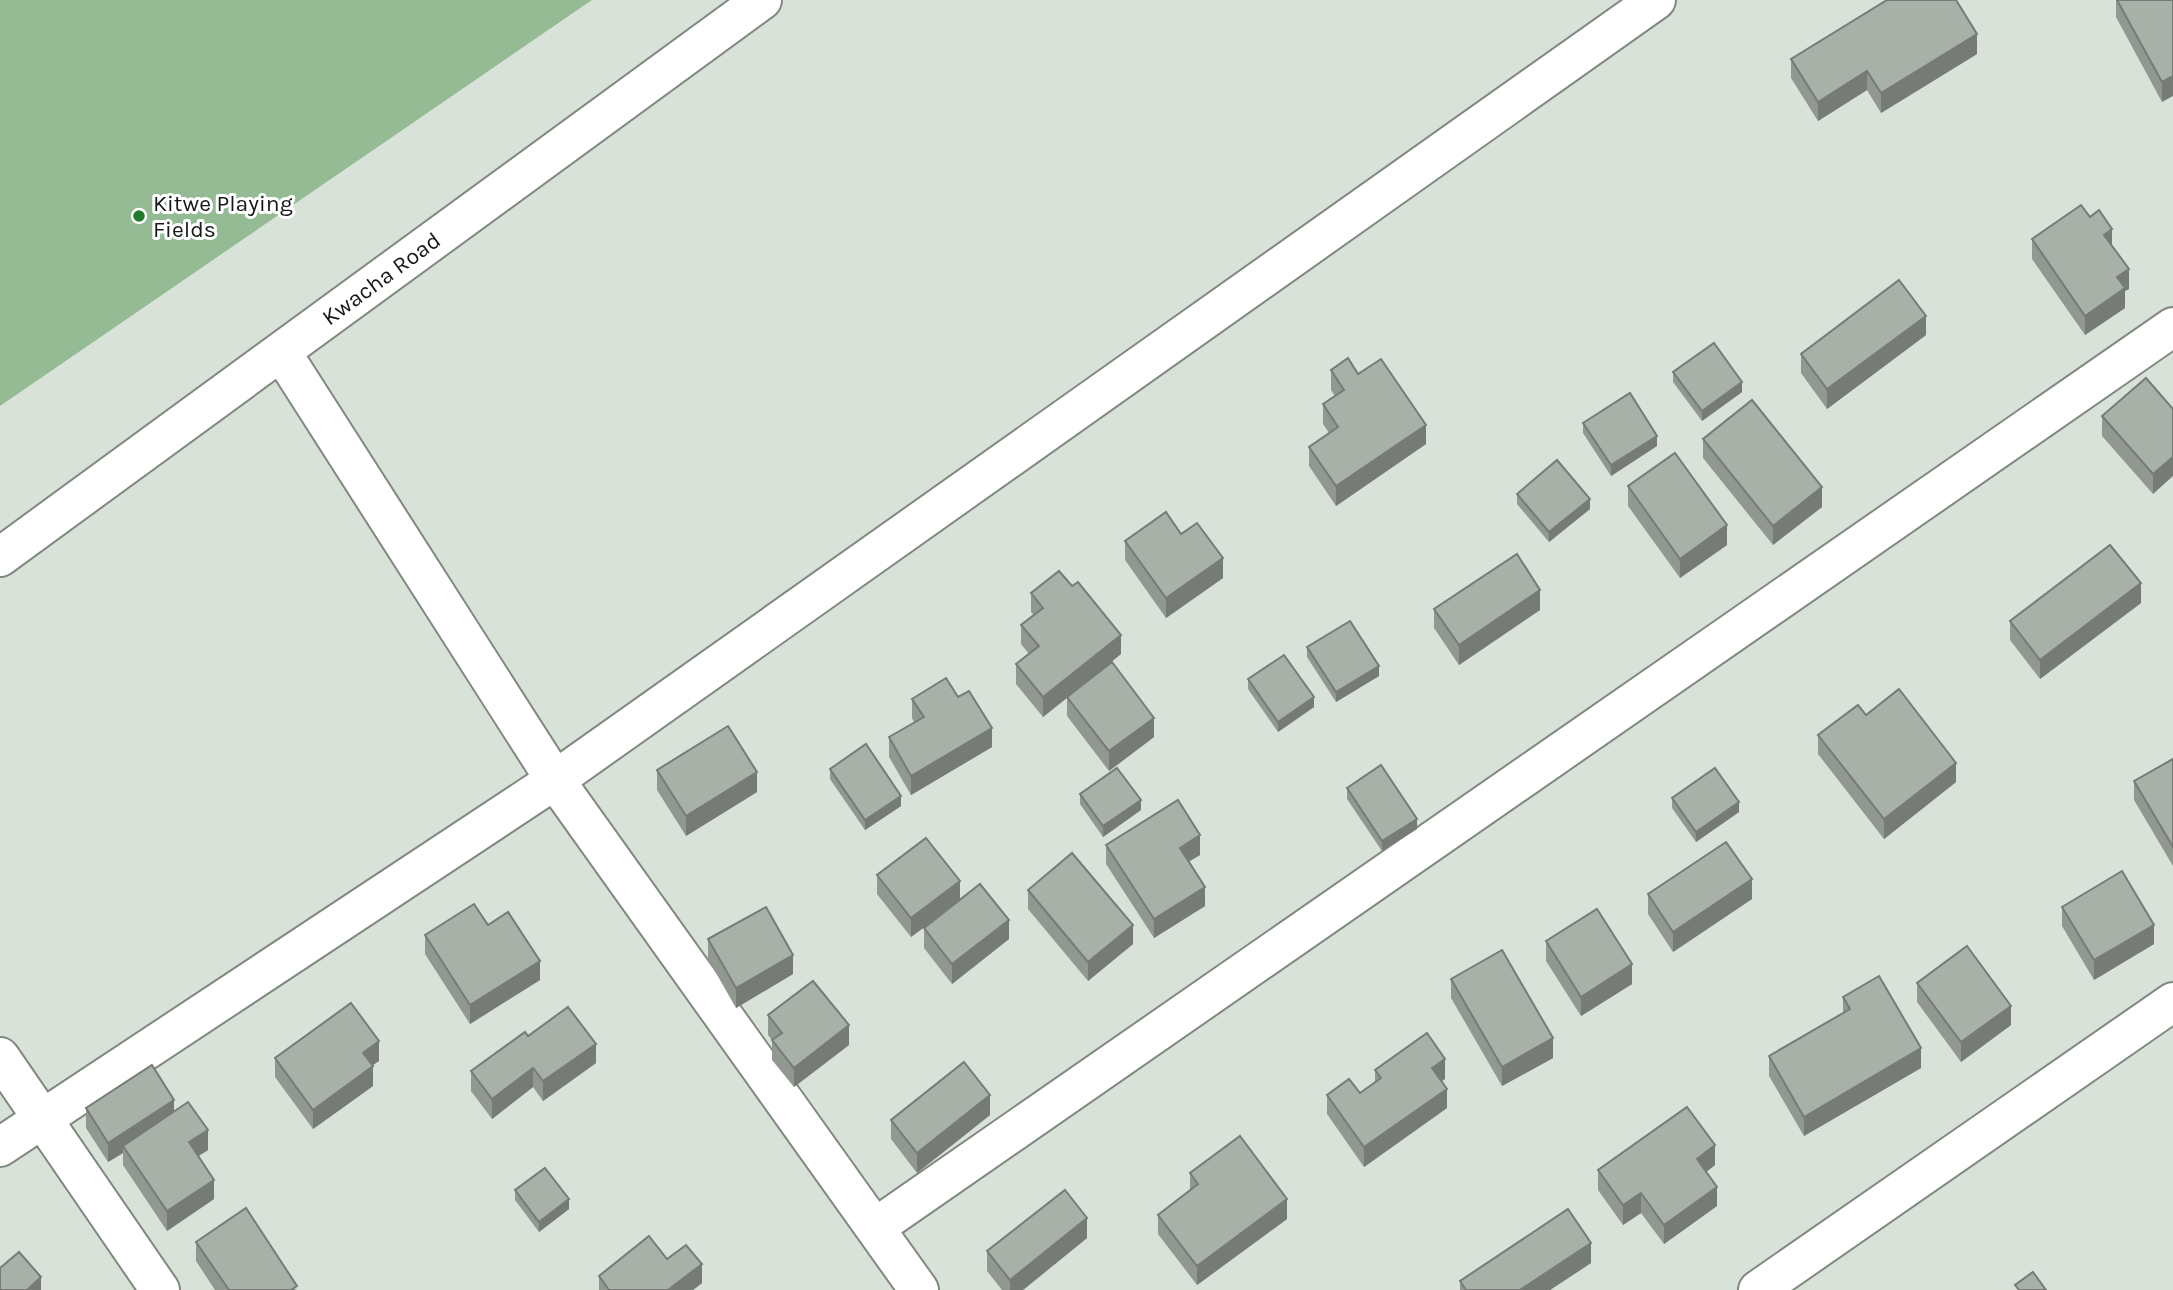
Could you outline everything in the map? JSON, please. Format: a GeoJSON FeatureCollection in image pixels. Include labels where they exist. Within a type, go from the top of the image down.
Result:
{"type":"FeatureCollection","features":[{"type":"Feature","properties":{"kind":"street","name":"Kwacha Road"},"geometry":{"type":"LineString","coordinates":[[0,557],[762,0]]}},
{"type":"Feature","properties":{"kind":"street"},"geometry":{"type":"LineString","coordinates":[[0,1147],[555,780],[1656,0]]}},
{"type":"Feature","properties":{"kind":"street"},"geometry":{"type":"LineString","coordinates":[[876,1227],[2173,327]]}},
{"type":"Feature","properties":{"kind":"street"},"geometry":{"type":"LineString","coordinates":[[282,353],[555,780],[919,1290]]}},
{"type":"Feature","properties":{"kind":"street"},"geometry":{"type":"LineString","coordinates":[[1758,1290],[2173,1002]]}},
{"type":"Feature","properties":{"kind":"street"},"geometry":{"type":"LineString","coordinates":[[0,1057],[160,1290]]}},
{"type":"Feature","properties":{"kind":"green space","name":"Kitwe Playing Fields"},"geometry":{"type":"Polygon","coordinates":[[[0,0],[592,0],[0,406],[0,0]]]}},
{"type":"Feature","properties":{"kind":"building"},"geometry":{"type":"Polygon","coordinates":[[[1887,0],[1956,0],[1977,34],[1881,93],[1867,71],[1818,102],[1791,59],[1887,0]]]}},
{"type":"Feature","properties":{"kind":"building"},"geometry":{"type":"Polygon","coordinates":[[[2117,0],[2173,0],[2173,76],[2162,82],[2117,0]]]}},
{"type":"Feature","properties":{"kind":"building"},"geometry":{"type":"Polygon","coordinates":[[[2081,205],[2090,217],[2099,210],[2112,229],[2104,235],[2129,269],[2117,277],[2125,288],[2085,316],[2032,239],[2081,205]]]}},
{"type":"Feature","properties":{"kind":"building"},"geometry":{"type":"Polygon","coordinates":[[[1899,280],[1926,316],[1827,389],[1801,354],[1899,280]]]}},
{"type":"Feature","properties":{"kind":"building"},"geometry":{"type":"Polygon","coordinates":[[[1714,343],[1742,382],[1702,411],[1673,372],[1714,343]]]}},
{"type":"Feature","properties":{"kind":"building"},"geometry":{"type":"Polygon","coordinates":[[[1348,358],[1358,374],[1381,359],[1426,425],[1336,486],[1309,447],[1338,427],[1323,404],[1344,390],[1331,370],[1348,358]]]}},
{"type":"Feature","properties":{"kind":"building"},"geometry":{"type":"Polygon","coordinates":[[[2146,378],[2173,409],[2173,457],[2153,474],[2102,416],[2146,378]]]}},
{"type":"Feature","properties":{"kind":"building"},"geometry":{"type":"Polygon","coordinates":[[[1630,393],[1657,436],[1611,465],[1583,423],[1630,393]]]}},
{"type":"Feature","properties":{"kind":"building"},"geometry":{"type":"Polygon","coordinates":[[[1752,400],[1822,487],[1773,526],[1703,439],[1752,400]]]}},
{"type":"Feature","properties":{"kind":"building"},"geometry":{"type":"Polygon","coordinates":[[[1675,453],[1727,525],[1680,559],[1628,486],[1675,453]]]}},
{"type":"Feature","properties":{"kind":"building"},"geometry":{"type":"Polygon","coordinates":[[[1557,460],[1590,499],[1549,532],[1517,494],[1557,460]]]}},
{"type":"Feature","properties":{"kind":"building"},"geometry":{"type":"Polygon","coordinates":[[[1166,512],[1181,534],[1197,523],[1223,558],[1166,598],[1125,541],[1166,512]]]}},
{"type":"Feature","properties":{"kind":"building"},"geometry":{"type":"Polygon","coordinates":[[[2110,545],[2141,583],[2040,660],[2010,621],[2110,545]]]}},
{"type":"Feature","properties":{"kind":"building"},"geometry":{"type":"Polygon","coordinates":[[[1517,554],[1540,590],[1459,645],[1434,609],[1517,554]]]}},
{"type":"Feature","properties":{"kind":"building"},"geometry":{"type":"Polygon","coordinates":[[[1059,571],[1072,586],[1078,582],[1121,635],[1043,697],[1016,664],[1039,646],[1021,625],[1043,608],[1031,593],[1059,571]]]}},
{"type":"Feature","properties":{"kind":"building"},"geometry":{"type":"Polygon","coordinates":[[[1350,621],[1379,666],[1336,692],[1307,647],[1350,621]]]}},
{"type":"Feature","properties":{"kind":"building"},"geometry":{"type":"Polygon","coordinates":[[[1284,655],[1314,697],[1278,722],[1248,679],[1284,655]]]}},
{"type":"Feature","properties":{"kind":"building"},"geometry":{"type":"Polygon","coordinates":[[[1112,662],[1154,718],[1109,751],[1067,697],[1112,662]]]}},
{"type":"Feature","properties":{"kind":"building"},"geometry":{"type":"Polygon","coordinates":[[[946,678],[958,697],[969,691],[992,728],[911,776],[889,737],[924,717],[912,699],[946,678]]]}},
{"type":"Feature","properties":{"kind":"building"},"geometry":{"type":"Polygon","coordinates":[[[1899,689],[1956,763],[1884,819],[1818,735],[1858,705],[1866,715],[1899,689]]]}},
{"type":"Feature","properties":{"kind":"building"},"geometry":{"type":"Polygon","coordinates":[[[728,726],[757,772],[686,816],[657,770],[728,726]]]}},
{"type":"Feature","properties":{"kind":"building"},"geometry":{"type":"Polygon","coordinates":[[[866,744],[901,796],[865,820],[830,769],[866,744]]]}},
{"type":"Feature","properties":{"kind":"building"},"geometry":{"type":"Polygon","coordinates":[[[2173,759],[2173,847],[2134,781],[2173,759]]]}},
{"type":"Feature","properties":{"kind":"building"},"geometry":{"type":"Polygon","coordinates":[[[1381,765],[1417,819],[1382,841],[1347,788],[1381,765]]]}},
{"type":"Feature","properties":{"kind":"building"},"geometry":{"type":"Polygon","coordinates":[[[1117,768],[1141,800],[1103,826],[1080,794],[1117,768]]]}},
{"type":"Feature","properties":{"kind":"building"},"geometry":{"type":"Polygon","coordinates":[[[1715,768],[1739,802],[1696,832],[1672,798],[1715,768]]]}},
{"type":"Feature","properties":{"kind":"building"},"geometry":{"type":"Polygon","coordinates":[[[1178,800],[1200,835],[1180,848],[1205,887],[1154,919],[1106,845],[1178,800]]]}},
{"type":"Feature","properties":{"kind":"building"},"geometry":{"type":"Polygon","coordinates":[[[926,838],[960,881],[911,918],[877,875],[926,838]]]}},
{"type":"Feature","properties":{"kind":"building"},"geometry":{"type":"Polygon","coordinates":[[[1726,842],[1752,879],[1673,932],[1648,894],[1726,842]]]}},
{"type":"Feature","properties":{"kind":"building"},"geometry":{"type":"Polygon","coordinates":[[[1072,853],[1133,925],[1088,962],[1028,890],[1072,853]]]}},
{"type":"Feature","properties":{"kind":"building"},"geometry":{"type":"Polygon","coordinates":[[[2122,871],[2154,925],[2094,960],[2062,907],[2122,871]]]}},
{"type":"Feature","properties":{"kind":"building"},"geometry":{"type":"Polygon","coordinates":[[[980,884],[1009,920],[952,964],[924,928],[980,884]]]}},
{"type":"Feature","properties":{"kind":"building"},"geometry":{"type":"Polygon","coordinates":[[[474,904],[488,925],[508,912],[540,961],[470,1005],[425,935],[474,904]]]}},
{"type":"Feature","properties":{"kind":"building"},"geometry":{"type":"Polygon","coordinates":[[[766,907],[793,955],[736,988],[708,939],[766,907]]]}},
{"type":"Feature","properties":{"kind":"building"},"geometry":{"type":"Polygon","coordinates":[[[1597,909],[1632,964],[1581,997],[1546,941],[1597,909]]]}},
{"type":"Feature","properties":{"kind":"building"},"geometry":{"type":"Polygon","coordinates":[[[1967,946],[2011,1006],[1961,1042],[1917,983],[1967,946]]]}},
{"type":"Feature","properties":{"kind":"building"},"geometry":{"type":"Polygon","coordinates":[[[1502,950],[1553,1038],[1502,1067],[1451,979],[1502,950]]]}},
{"type":"Feature","properties":{"kind":"building"},"geometry":{"type":"Polygon","coordinates":[[[1879,976],[1921,1048],[1804,1117],[1769,1056],[1850,1009],[1843,997],[1879,976]]]}},
{"type":"Feature","properties":{"kind":"building"},"geometry":{"type":"Polygon","coordinates":[[[813,981],[849,1025],[794,1068],[772,1040],[782,1033],[768,1015],[813,981]]]}},
{"type":"Feature","properties":{"kind":"building"},"geometry":{"type":"Polygon","coordinates":[[[351,1003],[379,1041],[363,1053],[373,1066],[313,1110],[275,1058],[351,1003]]]}},
{"type":"Feature","properties":{"kind":"building"},"geometry":{"type":"Polygon","coordinates":[[[568,1007],[596,1044],[543,1081],[533,1068],[492,1099],[471,1071],[525,1032],[528,1036],[568,1007]]]}},
{"type":"Feature","properties":{"kind":"building"},"geometry":{"type":"Polygon","coordinates":[[[1427,1033],[1445,1059],[1432,1068],[1447,1089],[1364,1147],[1327,1095],[1349,1079],[1360,1093],[1381,1078],[1375,1070],[1427,1033]]]}},
{"type":"Feature","properties":{"kind":"building"},"geometry":{"type":"Polygon","coordinates":[[[964,1062],[990,1095],[917,1153],[891,1120],[964,1062]]]}},
{"type":"Feature","properties":{"kind":"building"},"geometry":{"type":"Polygon","coordinates":[[[152,1065],[174,1100],[108,1143],[86,1108],[152,1065]]]}},
{"type":"Feature","properties":{"kind":"building"},"geometry":{"type":"Polygon","coordinates":[[[188,1102],[208,1130],[189,1142],[214,1180],[167,1211],[123,1146],[188,1102]]]}},
{"type":"Feature","properties":{"kind":"building"},"geometry":{"type":"Polygon","coordinates":[[[1687,1107],[1715,1145],[1697,1159],[1717,1187],[1664,1225],[1641,1193],[1623,1205],[1598,1170],[1687,1107]]]}},
{"type":"Feature","properties":{"kind":"building"},"geometry":{"type":"Polygon","coordinates":[[[1240,1136],[1287,1199],[1197,1266],[1158,1215],[1198,1184],[1190,1173],[1240,1136]]]}},
{"type":"Feature","properties":{"kind":"building"},"geometry":{"type":"Polygon","coordinates":[[[545,1168],[569,1199],[539,1222],[515,1190],[545,1168]]]}},
{"type":"Feature","properties":{"kind":"building"},"geometry":{"type":"Polygon","coordinates":[[[1065,1190],[1087,1218],[1010,1280],[987,1251],[1065,1190]]]}},
{"type":"Feature","properties":{"kind":"building"},"geometry":{"type":"Polygon","coordinates":[[[246,1208],[297,1286],[291,1290],[229,1290],[196,1242],[246,1208]]]}},
{"type":"Feature","properties":{"kind":"building"},"geometry":{"type":"Polygon","coordinates":[[[1568,1209],[1591,1243],[1520,1290],[1466,1290],[1460,1281],[1568,1209]]]}},
{"type":"Feature","properties":{"kind":"building"},"geometry":{"type":"Polygon","coordinates":[[[649,1236],[667,1259],[686,1245],[702,1264],[668,1290],[609,1290],[599,1276],[649,1236]]]}},
{"type":"Feature","properties":{"kind":"building"},"geometry":{"type":"Polygon","coordinates":[[[19,1252],[41,1277],[27,1290],[0,1290],[0,1268],[19,1252]]]}},
{"type":"Feature","properties":{"kind":"building"},"geometry":{"type":"Polygon","coordinates":[[[2033,1272],[2046,1290],[2019,1290],[2015,1285],[2033,1272]]]}},
{"type":"Feature","properties":{"kind":"place","name":"Kitwe Playing Fields"},"geometry":{"type":"Point","coordinates":[139,216]}}]}
